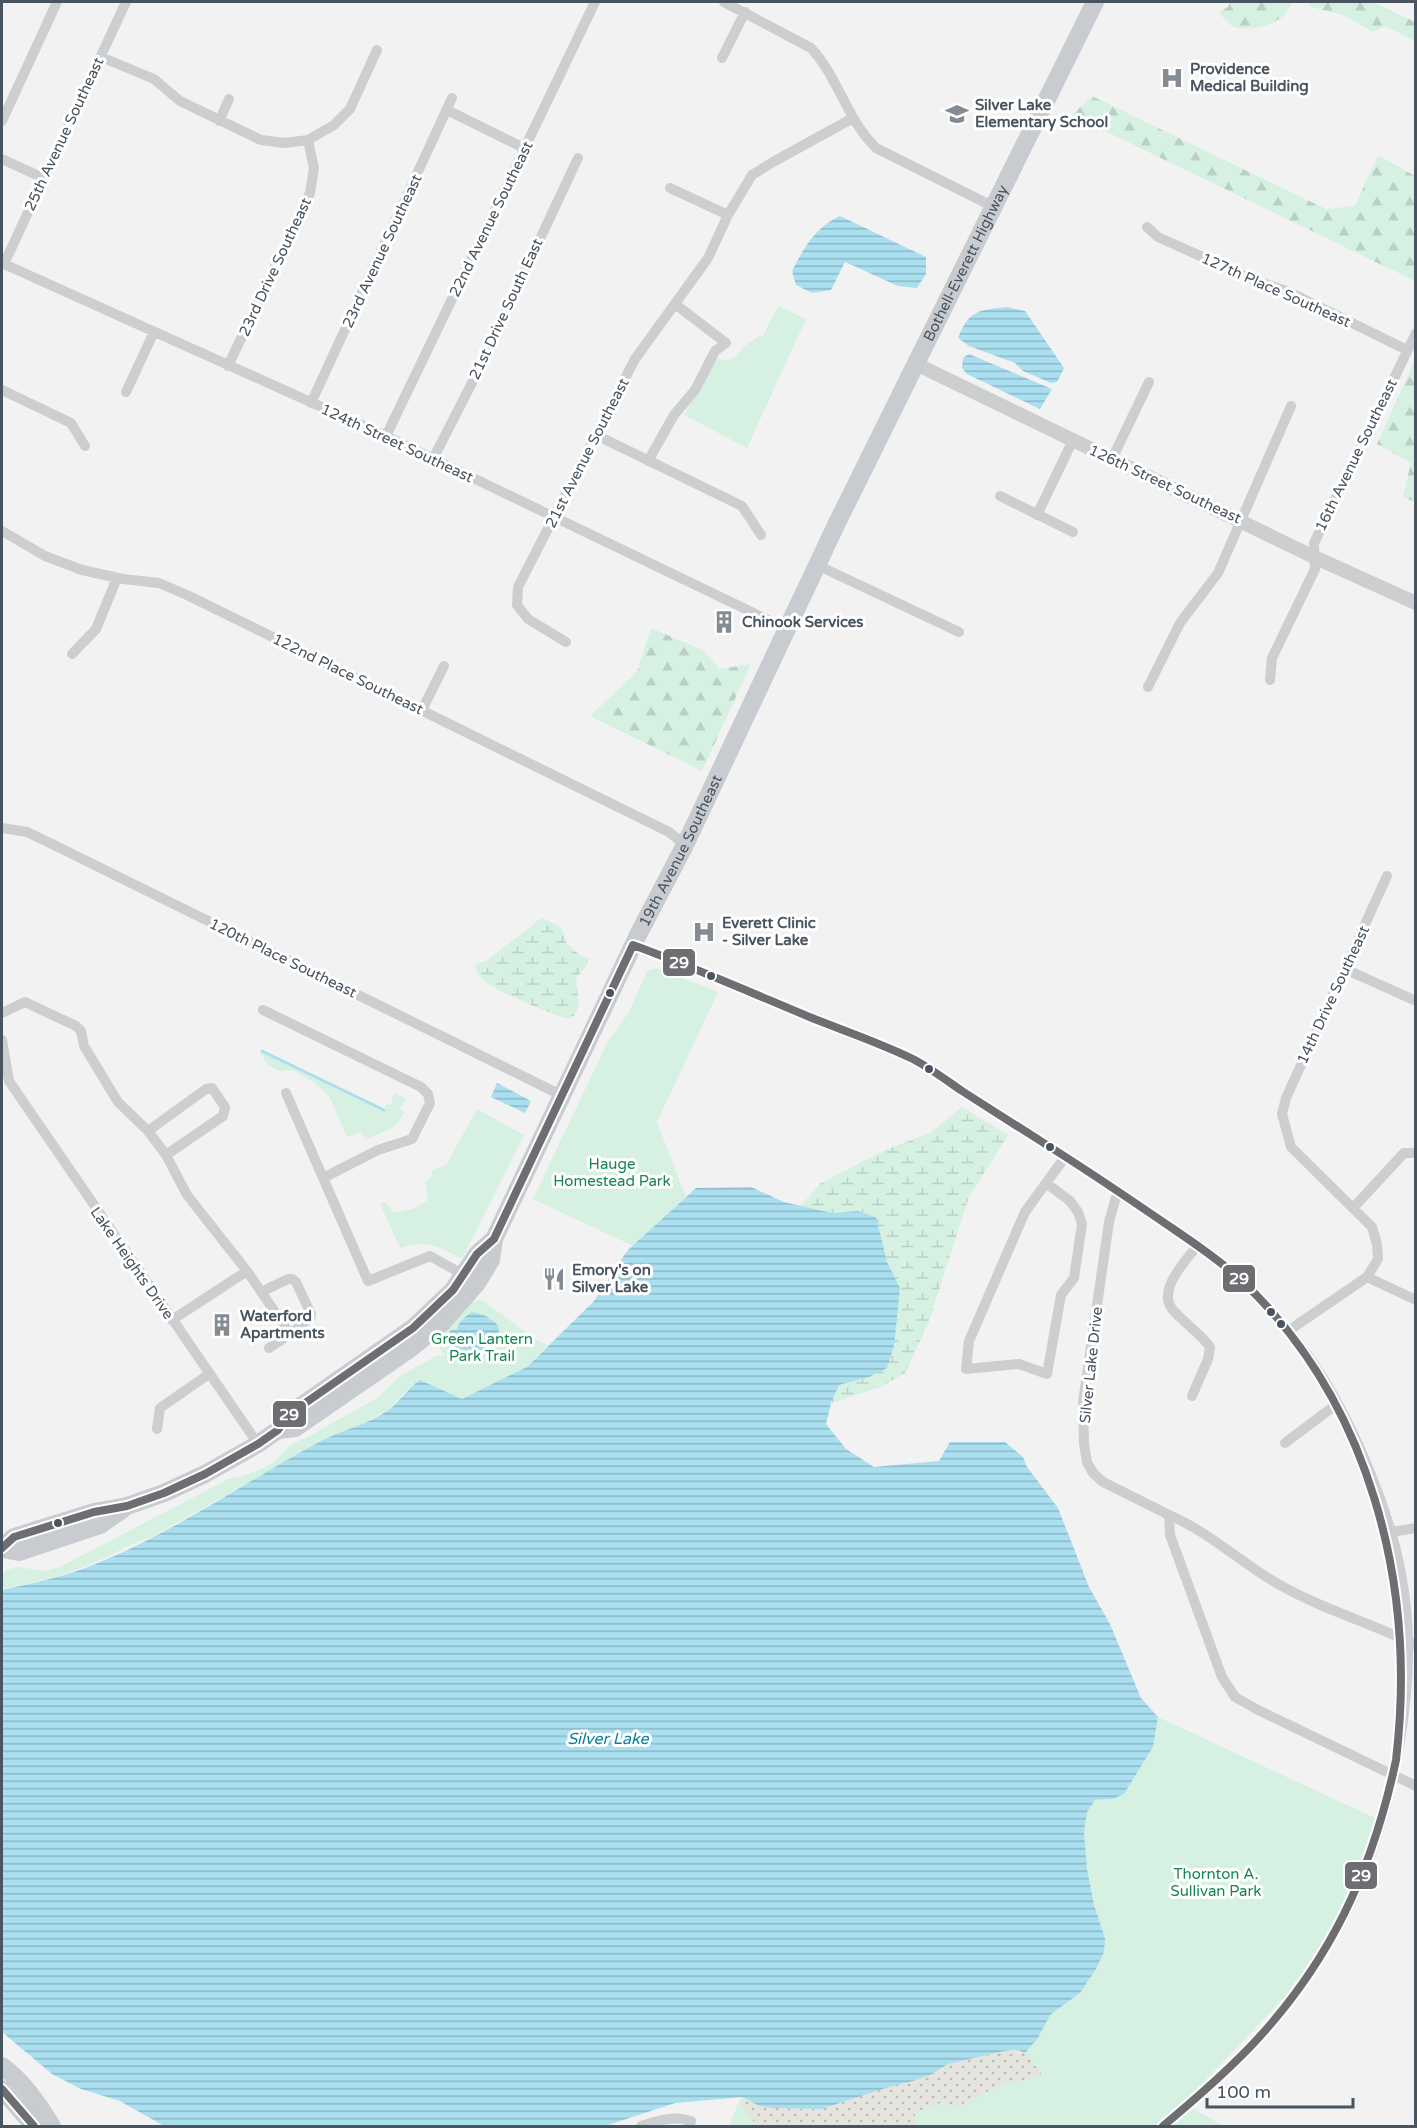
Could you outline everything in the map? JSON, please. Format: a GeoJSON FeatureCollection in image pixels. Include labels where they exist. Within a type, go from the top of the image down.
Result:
{"type":"FeatureCollection","features":[{"type":"Feature","properties":{"kind":"main road","name":"Bothell-Everett Highway"},"geometry":{"type":"LineString","coordinates":[[836,525],[1095,2]]}},
{"type":"Feature","properties":{"kind":"main road","name":"19th Avenue Southeast"},"geometry":{"type":"LineString","coordinates":[[278,1430],[295,1428],[411,1348],[442,1323],[477,1283],[491,1260],[495,1239],[561,1095],[633,945],[686,844],[836,525]]}},
{"type":"Feature","properties":{"kind":"main road","name":"19th Avenue Southeast"},"geometry":{"type":"LineString","coordinates":[[2,1549],[14,1537],[94,1512],[127,1506],[164,1492],[258,1444],[278,1430],[288,1414],[413,1328],[436,1308],[464,1275],[477,1254],[495,1239]]}},
{"type":"Feature","properties":{"kind":"main road"},"geometry":{"type":"LineString","coordinates":[[2,2066],[14,2075],[34,2097],[52,2127]]}},
{"type":"Feature","properties":{"kind":"main road"},"geometry":{"type":"LineString","coordinates":[[2,2089],[34,2127]]}},
{"type":"Feature","properties":{"kind":"street"},"geometry":{"type":"LineString","coordinates":[[2,121],[57,2]]}},
{"type":"Feature","properties":{"kind":"street","name":"25th Avenue Southeast"},"geometry":{"type":"LineString","coordinates":[[2,263],[126,2]]}},
{"type":"Feature","properties":{"kind":"street","name":"22nd Avenue Southeast"},"geometry":{"type":"LineString","coordinates":[[386,436],[595,2]]}},
{"type":"Feature","properties":{"kind":"street"},"geometry":{"type":"LineString","coordinates":[[724,2],[811,48],[822,59],[864,136],[876,148],[994,207]]}},
{"type":"Feature","properties":{"kind":"street"},"geometry":{"type":"LineString","coordinates":[[722,58],[745,12]]}},
{"type":"Feature","properties":{"kind":"street"},"geometry":{"type":"LineString","coordinates":[[101,57],[154,79],[180,101],[219,121],[261,140],[285,143],[308,140],[334,125],[350,109],[377,50]]}},
{"type":"Feature","properties":{"kind":"street","name":"23rd Avenue Southeast"},"geometry":{"type":"LineString","coordinates":[[311,403],[452,98]]}},
{"type":"Feature","properties":{"kind":"street"},"geometry":{"type":"LineString","coordinates":[[219,121],[229,99]]}},
{"type":"Feature","properties":{"kind":"street"},"geometry":{"type":"LineString","coordinates":[[447,110],[524,148]]}},
{"type":"Feature","properties":{"kind":"street","name":"21st Avenue Southeast"},"geometry":{"type":"LineString","coordinates":[[566,642],[528,619],[517,604],[519,587],[635,359],[708,258],[728,215],[752,175],[853,118]]}},
{"type":"Feature","properties":{"kind":"street","name":"23rd Drive Southeast"},"geometry":{"type":"LineString","coordinates":[[228,366],[310,193],[314,168],[308,140]]}},
{"type":"Feature","properties":{"kind":"street","name":"21st Drive South East"},"geometry":{"type":"LineString","coordinates":[[433,459],[478,371],[578,158]]}},
{"type":"Feature","properties":{"kind":"street"},"geometry":{"type":"LineString","coordinates":[[2,159],[43,178]]}},
{"type":"Feature","properties":{"kind":"street"},"geometry":{"type":"LineString","coordinates":[[670,188],[728,215]]}},
{"type":"Feature","properties":{"kind":"street","name":"127th Place Southeast"},"geometry":{"type":"LineString","coordinates":[[1148,227],[1158,237],[1254,280],[1289,292],[1407,350]]}},
{"type":"Feature","properties":{"kind":"street","name":"124th Street Southeast"},"geometry":{"type":"LineString","coordinates":[[2,263],[386,436],[787,629]]}},
{"type":"Feature","properties":{"kind":"street"},"geometry":{"type":"LineString","coordinates":[[648,461],[674,415],[695,390],[715,351],[726,343],[675,304]]}},
{"type":"Feature","properties":{"kind":"street"},"geometry":{"type":"LineString","coordinates":[[126,392],[154,332]]}},
{"type":"Feature","properties":{"kind":"street","name":"16th Avenue Southeast"},"geometry":{"type":"LineString","coordinates":[[1270,680],[1272,658],[1315,568],[1314,543],[1416,333]]}},
{"type":"Feature","properties":{"kind":"street","name":"126th Street Southeast"},"geometry":{"type":"LineString","coordinates":[[916,364],[1416,603]]}},
{"type":"Feature","properties":{"kind":"street"},"geometry":{"type":"LineString","coordinates":[[1112,459],[1149,382]]}},
{"type":"Feature","properties":{"kind":"street"},"geometry":{"type":"LineString","coordinates":[[2,390],[71,423],[85,446]]}},
{"type":"Feature","properties":{"kind":"street"},"geometry":{"type":"LineString","coordinates":[[1148,687],[1180,623],[1218,573],[1291,406]]}},
{"type":"Feature","properties":{"kind":"street"},"geometry":{"type":"LineString","coordinates":[[596,435],[742,506],[761,535]]}},
{"type":"Feature","properties":{"kind":"street"},"geometry":{"type":"LineString","coordinates":[[1037,515],[1072,440]]}},
{"type":"Feature","properties":{"kind":"street"},"geometry":{"type":"LineString","coordinates":[[1000,496],[1073,532]]}},
{"type":"Feature","properties":{"kind":"street","name":"122nd Place Southeast"},"geometry":{"type":"LineString","coordinates":[[2,531],[12,539],[54,560],[82,570],[117,578],[159,583],[178,591],[669,832],[686,844]]}},
{"type":"Feature","properties":{"kind":"street"},"geometry":{"type":"LineString","coordinates":[[817,566],[959,632]]}},
{"type":"Feature","properties":{"kind":"street"},"geometry":{"type":"LineString","coordinates":[[72,654],[96,628],[117,578]]}},
{"type":"Feature","properties":{"kind":"street"},"geometry":{"type":"LineString","coordinates":[[422,710],[444,666]]}},
{"type":"Feature","properties":{"kind":"street","name":"120th Place Southeast"},"geometry":{"type":"LineString","coordinates":[[2,828],[27,832],[561,1095]]}},
{"type":"Feature","properties":{"kind":"street","name":"14th Drive Southeast"},"geometry":{"type":"LineString","coordinates":[[1354,1207],[1291,1147],[1282,1114],[1286,1098],[1387,876]]}},
{"type":"Feature","properties":{"kind":"street"},"geometry":{"type":"LineString","coordinates":[[633,945],[916,1061],[1118,1190],[1198,1245],[1248,1286],[1318,1369],[1365,1461],[1391,1532],[1401,1573],[1411,1643],[1403,1722],[1385,1813],[1362,1879],[1343,1921],[1297,1995],[1264,2034],[1207,2089],[1163,2127]]}},
{"type":"Feature","properties":{"kind":"street"},"geometry":{"type":"LineString","coordinates":[[1346,969],[1416,1002]]}},
{"type":"Feature","properties":{"kind":"street"},"geometry":{"type":"LineString","coordinates":[[2,1013],[25,1002],[76,1026],[81,1031],[84,1046],[118,1102],[148,1131],[166,1155],[187,1195],[247,1271],[290,1334]]}},
{"type":"Feature","properties":{"kind":"street"},"geometry":{"type":"LineString","coordinates":[[263,1010],[421,1087],[428,1094],[430,1103],[412,1138],[378,1150],[323,1178]]}},
{"type":"Feature","properties":{"kind":"street","name":"Lake Heights Drive"},"geometry":{"type":"LineString","coordinates":[[2,1040],[9,1081],[258,1444]]}},
{"type":"Feature","properties":{"kind":"street"},"geometry":{"type":"LineString","coordinates":[[148,1131],[206,1089],[212,1088],[216,1092],[225,1107],[223,1116],[166,1155]]}},
{"type":"Feature","properties":{"kind":"street"},"geometry":{"type":"LineString","coordinates":[[286,1093],[368,1281],[430,1256],[464,1275]]}},
{"type":"Feature","properties":{"kind":"street"},"geometry":{"type":"LineString","coordinates":[[1288,1331],[1367,1277],[1378,1259],[1377,1244],[1372,1227],[1354,1207],[1404,1153],[1416,1153]]}},
{"type":"Feature","properties":{"kind":"street"},"geometry":{"type":"LineString","coordinates":[[1046,1183],[1070,1201],[1078,1212],[1082,1224],[1074,1278],[1061,1295],[1047,1374],[1019,1364],[966,1369],[969,1341],[1025,1212],[1046,1183],[1065,1157]]}},
{"type":"Feature","properties":{"kind":"street","name":"Silver Lake Drive"},"geometry":{"type":"LineString","coordinates":[[1118,1190],[1110,1222],[1083,1402],[1084,1444],[1087,1462],[1093,1473],[1103,1482],[1186,1522],[1274,1581],[1314,1603],[1411,1643]]}},
{"type":"Feature","properties":{"kind":"street"},"geometry":{"type":"LineString","coordinates":[[1192,1396],[1208,1359],[1210,1347],[1203,1337],[1171,1308],[1168,1299],[1172,1278],[1198,1245]]}},
{"type":"Feature","properties":{"kind":"street"},"geometry":{"type":"LineString","coordinates":[[172,1320],[247,1271]]}},
{"type":"Feature","properties":{"kind":"street"},"geometry":{"type":"LineString","coordinates":[[1367,1277],[1416,1300]]}},
{"type":"Feature","properties":{"kind":"street"},"geometry":{"type":"LineString","coordinates":[[261,1292],[292,1279],[296,1282],[311,1314],[309,1321],[269,1348]]}},
{"type":"Feature","properties":{"kind":"street"},"geometry":{"type":"LineString","coordinates":[[157,1429],[160,1408],[209,1374]]}},
{"type":"Feature","properties":{"kind":"street"},"geometry":{"type":"LineString","coordinates":[[1285,1443],[1337,1404]]}},
{"type":"Feature","properties":{"kind":"street"},"geometry":{"type":"LineString","coordinates":[[1169,1515],[1170,1535],[1222,1677],[1235,1697],[1416,1786]]}},
{"type":"Feature","properties":{"kind":"street"},"geometry":{"type":"LineString","coordinates":[[1391,1532],[1416,1528]]}},
{"type":"Feature","properties":{"kind":"street"},"geometry":{"type":"LineString","coordinates":[[641,2127],[665,2119],[681,2118],[691,2121],[688,2127]]}},
{"type":"Feature","properties":{"kind":"green space"},"geometry":{"type":"Polygon","coordinates":[[[1230,2],[1291,2],[1289,9],[1276,21],[1248,29],[1232,26],[1219,12],[1228,7],[1230,2]]]}},
{"type":"Feature","properties":{"kind":"green space"},"geometry":{"type":"Polygon","coordinates":[[[1309,2],[1373,2],[1415,22],[1415,41],[1385,26],[1373,32],[1343,15],[1311,7],[1309,2]]]}},
{"type":"Feature","properties":{"kind":"green space"},"geometry":{"type":"Polygon","coordinates":[[[1092,96],[1326,209],[1355,206],[1378,155],[1415,176],[1415,281],[1072,115],[1092,96]]]}},
{"type":"Feature","properties":{"kind":"green space"},"geometry":{"type":"Polygon","coordinates":[[[778,306],[806,319],[747,448],[684,415],[715,357],[725,360],[732,359],[760,335],[763,336],[778,306]]]}},
{"type":"Feature","properties":{"kind":"green space"},"geometry":{"type":"Polygon","coordinates":[[[1415,360],[1415,502],[1403,497],[1411,463],[1377,444],[1415,360]]]}},
{"type":"Feature","properties":{"kind":"green space"},"geometry":{"type":"Polygon","coordinates":[[[651,628],[702,650],[720,669],[751,664],[702,771],[590,716],[637,672],[651,628]]]}},
{"type":"Feature","properties":{"kind":"green space"},"geometry":{"type":"Polygon","coordinates":[[[542,918],[559,927],[564,933],[566,943],[580,955],[589,958],[586,967],[576,978],[579,1005],[574,1016],[568,1019],[497,989],[481,978],[475,965],[486,961],[542,918]]]}},
{"type":"Feature","properties":{"kind":"green space","name":"Hauge Homestead Park"},"geometry":{"type":"Polygon","coordinates":[[[656,968],[718,992],[657,1122],[686,1197],[633,1246],[533,1199],[608,1041],[629,1012],[647,971],[656,968]]]}},
{"type":"Feature","properties":{"kind":"green space"},"geometry":{"type":"Polygon","coordinates":[[[260,1052],[384,1110],[386,1105],[391,1104],[394,1093],[406,1099],[400,1109],[405,1112],[395,1126],[366,1140],[361,1132],[347,1137],[329,1096],[313,1082],[293,1070],[279,1071],[267,1064],[260,1052]]]}},
{"type":"Feature","properties":{"kind":"green space"},"geometry":{"type":"Polygon","coordinates":[[[962,1107],[1008,1135],[969,1197],[928,1324],[905,1373],[881,1387],[831,1403],[839,1385],[869,1377],[896,1317],[900,1288],[887,1262],[876,1217],[858,1211],[832,1213],[800,1206],[821,1183],[887,1149],[930,1133],[962,1107]]]}},
{"type":"Feature","properties":{"kind":"green space"},"geometry":{"type":"Polygon","coordinates":[[[477,1109],[524,1135],[465,1253],[461,1258],[438,1247],[424,1244],[400,1248],[380,1204],[385,1202],[394,1213],[413,1209],[428,1200],[425,1182],[432,1177],[432,1170],[446,1165],[477,1109]]]}},
{"type":"Feature","properties":{"kind":"green space","name":"Green Lantern Park Trail"},"geometry":{"type":"Polygon","coordinates":[[[482,1300],[535,1339],[547,1345],[527,1367],[462,1400],[408,1389],[388,1410],[356,1427],[323,1440],[152,1537],[73,1571],[2,1589],[2,1576],[6,1570],[18,1567],[44,1571],[60,1567],[230,1478],[249,1474],[269,1465],[294,1443],[377,1398],[400,1376],[436,1356],[445,1356],[433,1338],[470,1302],[482,1300]]]}},
{"type":"Feature","properties":{"kind":"green space","name":"Thornton A. Sullivan Park"},"geometry":{"type":"Polygon","coordinates":[[[1158,1717],[1377,1819],[1348,1898],[1327,1939],[1298,1983],[1184,2103],[1223,2126],[729,2126],[740,2099],[743,2097],[772,2108],[802,2110],[1038,2038],[1050,2015],[1070,2001],[1105,1938],[1087,1875],[1083,1840],[1088,1810],[1094,1800],[1113,1799],[1124,1794],[1153,1747],[1158,1717]]]}},
{"type":"Feature","properties":{"kind":"sand"},"geometry":{"type":"Polygon","coordinates":[[[1016,2049],[1025,2053],[1043,2076],[1000,2085],[957,2107],[943,2102],[915,2112],[915,2126],[757,2126],[742,2106],[743,2097],[772,2108],[821,2109],[930,2075],[948,2064],[1016,2049]]]}},
{"type":"Feature","properties":{"kind":"water"},"geometry":{"type":"Polygon","coordinates":[[[840,216],[926,257],[926,274],[917,288],[898,286],[845,262],[831,290],[812,293],[796,285],[792,271],[806,246],[817,232],[840,216]]]}},
{"type":"Feature","properties":{"kind":"water"},"geometry":{"type":"Polygon","coordinates":[[[1007,307],[1025,311],[1064,368],[1057,382],[1051,383],[1023,371],[1015,363],[969,346],[958,338],[966,322],[976,313],[1007,307]]]}},
{"type":"Feature","properties":{"kind":"water"},"geometry":{"type":"Polygon","coordinates":[[[969,354],[1052,389],[1040,409],[967,374],[962,368],[963,358],[969,354]]]}},
{"type":"Feature","properties":{"kind":"water"},"geometry":{"type":"Polygon","coordinates":[[[497,1083],[531,1101],[525,1113],[491,1097],[497,1083]]]}},
{"type":"Feature","properties":{"kind":"water","name":"Silver Lake"},"geometry":{"type":"Polygon","coordinates":[[[751,1187],[784,1202],[832,1213],[858,1211],[876,1217],[887,1262],[900,1288],[894,1346],[887,1368],[869,1377],[839,1385],[831,1403],[826,1424],[846,1449],[874,1467],[939,1461],[950,1442],[1005,1442],[1023,1457],[1027,1467],[1058,1508],[1089,1587],[1110,1624],[1141,1698],[1158,1717],[1153,1747],[1124,1794],[1113,1799],[1095,1800],[1087,1812],[1084,1832],[1087,1869],[1094,1905],[1105,1938],[1104,1952],[1080,1993],[1050,2015],[1038,2038],[1025,2053],[1016,2049],[948,2064],[930,2075],[821,2109],[759,2106],[743,2097],[675,2103],[608,2125],[164,2126],[120,2101],[81,2089],[52,2074],[2,2032],[2,1590],[87,1568],[155,1536],[321,1441],[379,1416],[391,1408],[420,1380],[462,1399],[527,1367],[594,1301],[627,1251],[696,1188],[751,1187]]]}},
{"type":"Feature","properties":{"kind":"water"},"geometry":{"type":"Polygon","coordinates":[[[473,1312],[486,1316],[498,1325],[499,1331],[483,1350],[478,1352],[467,1352],[451,1346],[444,1339],[451,1330],[457,1330],[463,1319],[473,1312]]]}},
{"type":"Feature","properties":{"kind":"waterway"},"geometry":{"type":"LineString","coordinates":[[262,1051],[384,1110]]}},
{"type":"Feature","properties":{"kind":"transit line","name":"29"},"geometry":{"type":"LineString","coordinates":[[2,1548],[14,1537],[94,1512],[127,1506],[164,1493],[205,1474],[258,1444],[278,1430],[288,1415],[413,1328],[453,1290],[477,1254],[494,1239],[633,945],[913,1059],[1127,1197],[1204,1250],[1240,1279],[1285,1327],[1322,1381],[1352,1438],[1375,1499],[1390,1563],[1399,1628],[1401,1694],[1396,1760],[1386,1801],[1360,1878],[1325,1949],[1278,2015],[1229,2068],[1163,2126]]}},
{"type":"Feature","properties":{"kind":"transit line","name":"29"},"geometry":{"type":"LineString","coordinates":[[2,2089],[34,2126]]}},
{"type":"Feature","properties":{"kind":"place","name":"Providence Medical Building"},"geometry":{"type":"Point","coordinates":[1172,78]}},
{"type":"Feature","properties":{"kind":"place","name":"Silver Lake Elementary School"},"geometry":{"type":"Point","coordinates":[957,114]}},
{"type":"Feature","properties":{"kind":"place","name":"Chinook Services"},"geometry":{"type":"Point","coordinates":[724,622]}},
{"type":"Feature","properties":{"kind":"place","name":"Everett Clinic - Silver Lake"},"geometry":{"type":"Point","coordinates":[704,932]}},
{"type":"Feature","properties":{"kind":"place","name":"Emory's on Silver Lake"},"geometry":{"type":"Point","coordinates":[554,1279]}},
{"type":"Feature","properties":{"kind":"place","name":"Waterford Apartments"},"geometry":{"type":"Point","coordinates":[222,1325]}}]}
